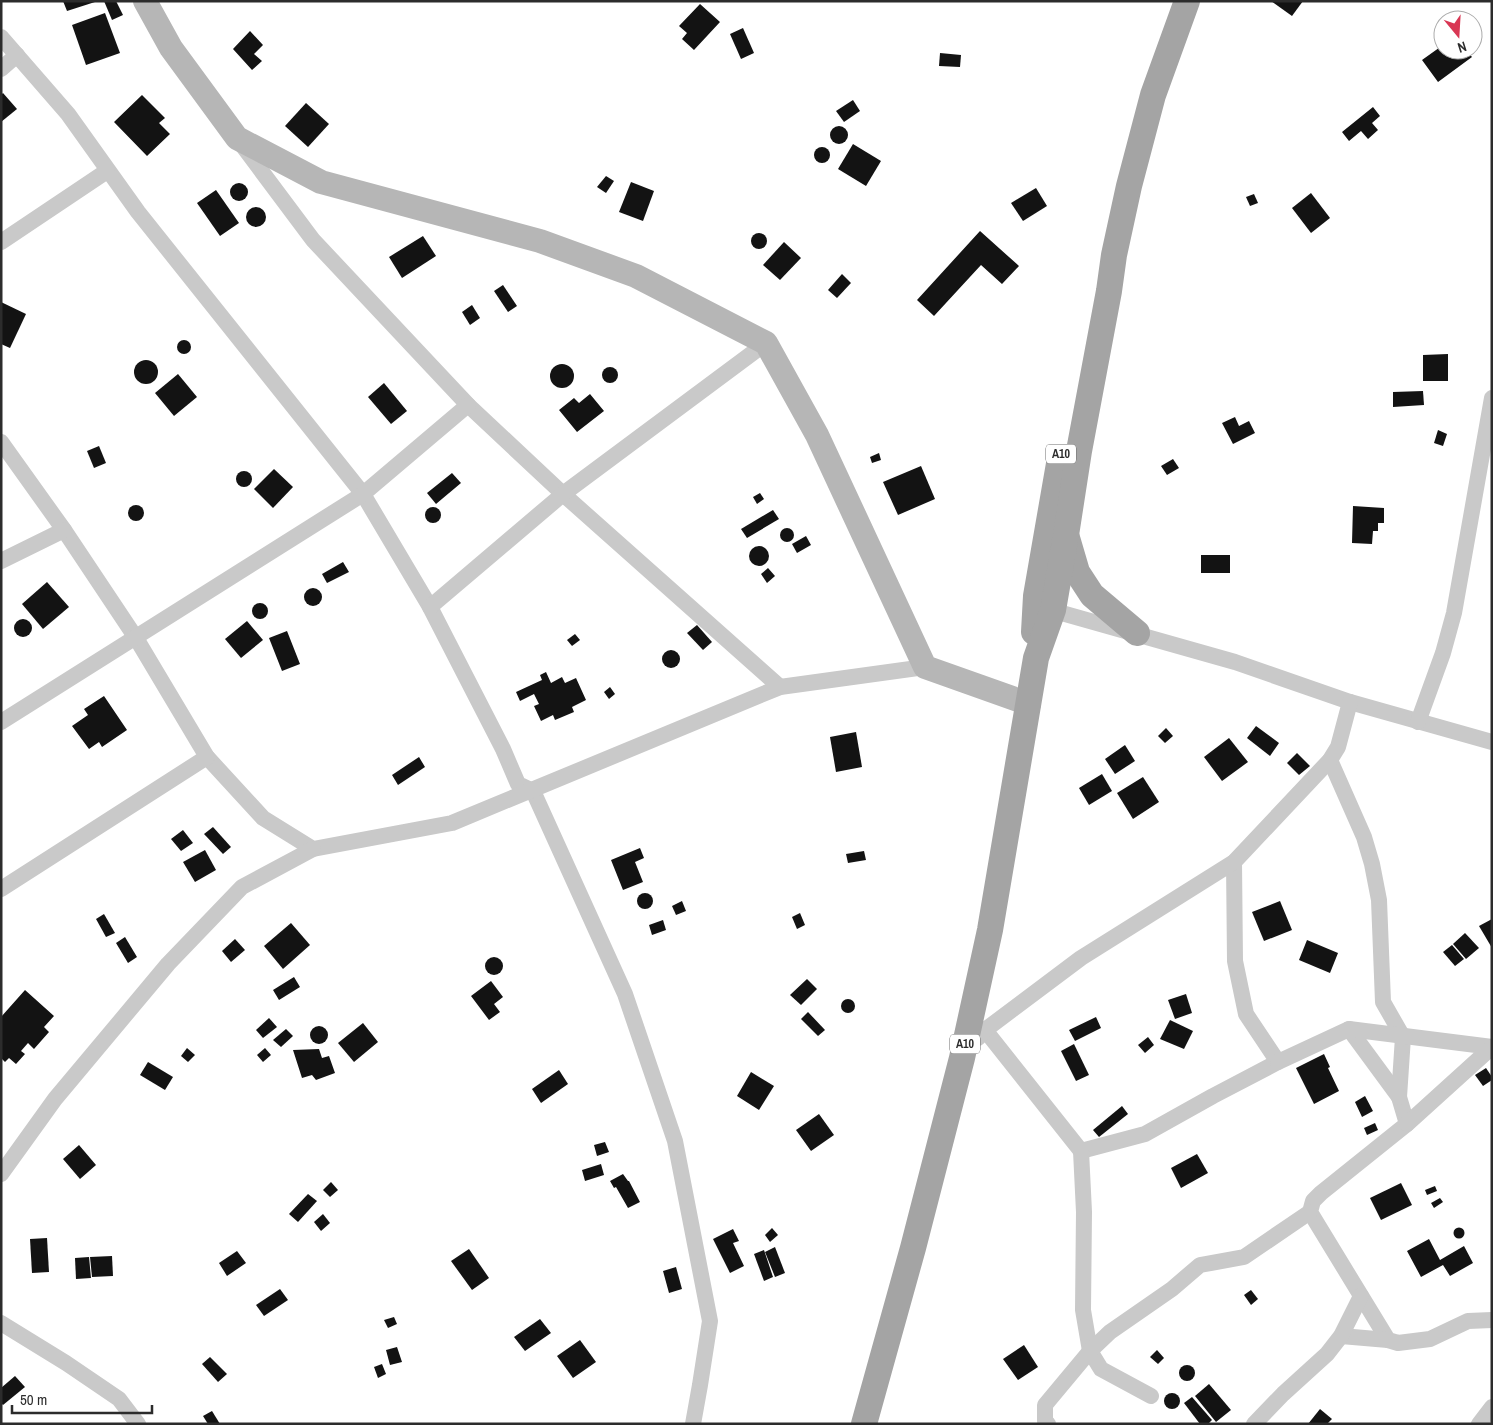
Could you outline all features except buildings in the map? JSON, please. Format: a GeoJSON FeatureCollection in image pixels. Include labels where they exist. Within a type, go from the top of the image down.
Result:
{"type":"FeatureCollection","features":[{"type":"Feature","properties":{"kind":"main road","name":"A10"},"geometry":{"type":"LineString","coordinates":[[864,1424],[913,1248],[962,1058],[990,930],[1036,658],[1034,635],[1066,535],[1079,451],[1128,186],[1153,95],[1187,1]]}},
{"type":"Feature","properties":{"kind":"main road","name":"A10"},"geometry":{"type":"LineString","coordinates":[[1044,608],[1049,521],[1081,353],[1098,290],[1114,255]]}},
{"type":"Feature","properties":{"kind":"main road"},"geometry":{"type":"LineString","coordinates":[[1066,535],[1077,572],[1092,595],[1137,634]]}},
{"type":"Feature","properties":{"kind":"street"},"geometry":{"type":"LineString","coordinates":[[145,1],[170,48],[313,240],[468,405],[563,494],[780,686]]}},
{"type":"Feature","properties":{"kind":"street"},"geometry":{"type":"LineString","coordinates":[[1,37],[68,114],[143,219],[363,494],[430,607],[503,749],[518,784],[533,791],[625,994],[674,1141],[710,1321],[693,1424]]}},
{"type":"Feature","properties":{"kind":"street"},"geometry":{"type":"LineString","coordinates":[[1,69],[17,55]]}},
{"type":"Feature","properties":{"kind":"street"},"geometry":{"type":"LineString","coordinates":[[237,138],[321,182],[540,242],[636,276],[766,343],[817,435],[925,667]]}},
{"type":"Feature","properties":{"kind":"street"},"geometry":{"type":"LineString","coordinates":[[1,242],[107,171]]}},
{"type":"Feature","properties":{"kind":"street"},"geometry":{"type":"LineString","coordinates":[[430,607],[563,494],[766,343]]}},
{"type":"Feature","properties":{"kind":"street"},"geometry":{"type":"LineString","coordinates":[[1418,722],[1454,613],[1492,398]]}},
{"type":"Feature","properties":{"kind":"street"},"geometry":{"type":"LineString","coordinates":[[1,722],[363,494],[468,405]]}},
{"type":"Feature","properties":{"kind":"street"},"geometry":{"type":"LineString","coordinates":[[1,442],[64,530],[136,638],[207,758],[263,818],[313,849]]}},
{"type":"Feature","properties":{"kind":"street"},"geometry":{"type":"LineString","coordinates":[[1,561],[64,530]]}},
{"type":"Feature","properties":{"kind":"street"},"geometry":{"type":"LineString","coordinates":[[1044,608],[1235,662],[1350,702],[1492,742]]}},
{"type":"Feature","properties":{"kind":"street"},"geometry":{"type":"LineString","coordinates":[[1,1174],[55,1099],[168,964],[242,887],[313,849],[452,823],[533,791],[780,686],[925,667],[1028,704]]}},
{"type":"Feature","properties":{"kind":"street"},"geometry":{"type":"LineString","coordinates":[[962,1058],[985,1030],[1081,958],[1234,862],[1330,760],[1338,747],[1350,702]]}},
{"type":"Feature","properties":{"kind":"street"},"geometry":{"type":"LineString","coordinates":[[1,889],[207,758]]}},
{"type":"Feature","properties":{"kind":"street"},"geometry":{"type":"LineString","coordinates":[[1330,760],[1364,838],[1372,864],[1379,900],[1384,1002],[1403,1037],[1399,1097]]}},
{"type":"Feature","properties":{"kind":"street"},"geometry":{"type":"LineString","coordinates":[[1234,862],[1235,961],[1246,1014],[1278,1062]]}},
{"type":"Feature","properties":{"kind":"street"},"geometry":{"type":"LineString","coordinates":[[1349,1029],[1399,1097],[1407,1124]]}},
{"type":"Feature","properties":{"kind":"street"},"geometry":{"type":"LineString","coordinates":[[1081,1151],[1145,1134],[1212,1096],[1278,1062],[1349,1029],[1492,1047]]}},
{"type":"Feature","properties":{"kind":"street"},"geometry":{"type":"LineString","coordinates":[[985,1030],[1081,1151],[1084,1212],[1083,1310],[1090,1351],[1102,1369],[1151,1396]]}},
{"type":"Feature","properties":{"kind":"street"},"geometry":{"type":"LineString","coordinates":[[1048,1424],[1045,1421],[1045,1405],[1090,1351],[1110,1332],[1172,1289],[1200,1265],[1244,1257],[1310,1212],[1313,1200],[1407,1124],[1492,1047]]}},
{"type":"Feature","properties":{"kind":"street"},"geometry":{"type":"LineString","coordinates":[[1310,1212],[1388,1340]]}},
{"type":"Feature","properties":{"kind":"street"},"geometry":{"type":"LineString","coordinates":[[1254,1424],[1283,1394],[1327,1354],[1340,1336],[1361,1296]]}},
{"type":"Feature","properties":{"kind":"street"},"geometry":{"type":"LineString","coordinates":[[1340,1336],[1388,1340],[1398,1343],[1430,1339],[1468,1321],[1492,1320]]}},
{"type":"Feature","properties":{"kind":"street"},"geometry":{"type":"LineString","coordinates":[[1,1323],[119,1398],[138,1424]]}},
{"type":"Feature","properties":{"kind":"street"},"geometry":{"type":"LineString","coordinates":[[1478,1424],[1492,1407]]}}]}
